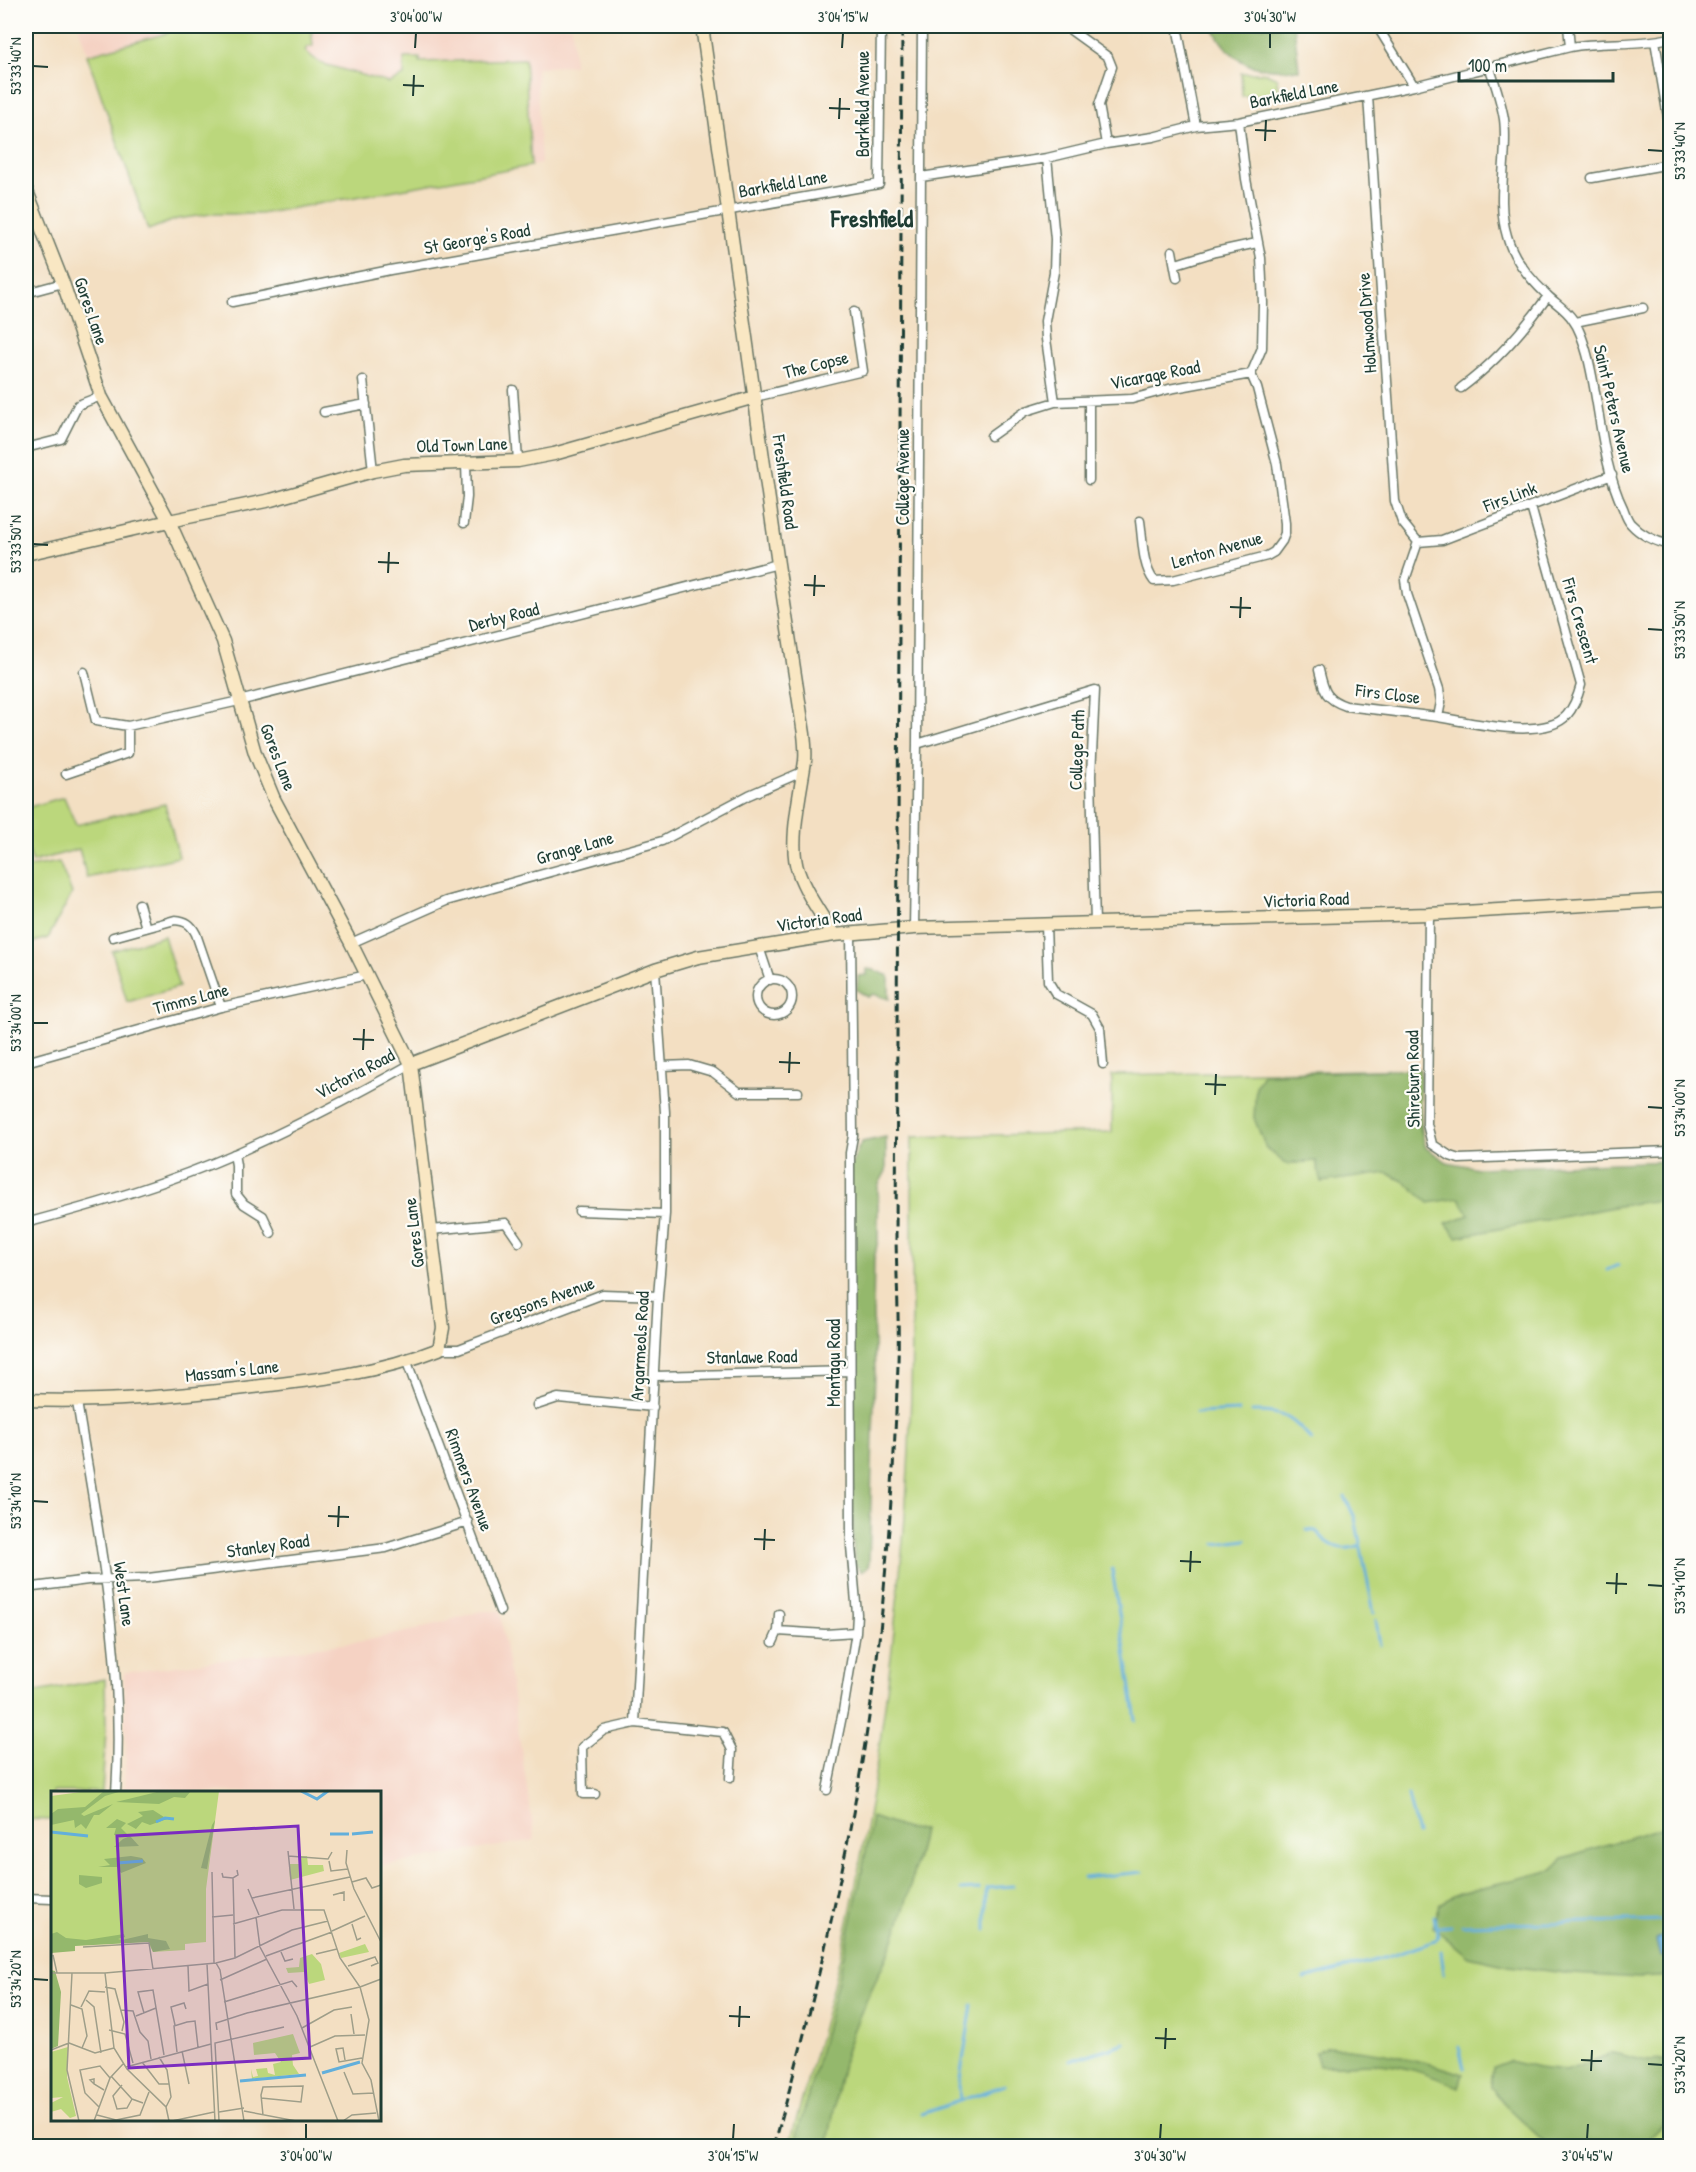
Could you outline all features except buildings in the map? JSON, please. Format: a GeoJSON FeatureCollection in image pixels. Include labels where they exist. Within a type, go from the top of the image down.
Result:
{"type":"FeatureCollection","features":[{"type":"Feature","properties":{"kind":"street","name":"Freshfield Road"},"geometry":{"type":"LineString","coordinates":[[702,26],[804,734],[805,759],[797,805],[795,853],[797,869],[810,898],[834,934]]}},
{"type":"Feature","properties":{"kind":"street","name":"Barkfield Avenue"},"geometry":{"type":"LineString","coordinates":[[879,184],[880,26]]}},
{"type":"Feature","properties":{"kind":"street","name":"College Avenue"},"geometry":{"type":"LineString","coordinates":[[914,928],[922,26]]}},
{"type":"Feature","properties":{"kind":"street"},"geometry":{"type":"LineString","coordinates":[[1065,26],[1108,57],[1112,67],[1099,105],[1106,144]]}},
{"type":"Feature","properties":{"kind":"street"},"geometry":{"type":"LineString","coordinates":[[1177,26],[1196,126]]}},
{"type":"Feature","properties":{"kind":"street"},"geometry":{"type":"LineString","coordinates":[[1377,26],[1414,86]]}},
{"type":"Feature","properties":{"kind":"street"},"geometry":{"type":"LineString","coordinates":[[1568,26],[1570,47]]}},
{"type":"Feature","properties":{"kind":"street","name":"Barkfield Lane"},"geometry":{"type":"LineString","coordinates":[[921,177],[1047,158],[1196,126],[1239,122],[1414,86],[1570,47],[1595,43],[1630,45],[1671,38]]}},
{"type":"Feature","properties":{"kind":"street"},"geometry":{"type":"LineString","coordinates":[[1654,41],[1671,129]]}},
{"type":"Feature","properties":{"kind":"street","name":"Saint Peters Avenue"},"geometry":{"type":"LineString","coordinates":[[1489,66],[1498,90],[1504,120],[1501,213],[1507,238],[1520,264],[1575,322],[1587,353],[1618,499],[1630,524],[1661,543],[1671,545]]}},
{"type":"Feature","properties":{"kind":"street","name":"Holmwood Drive"},"geometry":{"type":"LineString","coordinates":[[1368,96],[1395,501],[1402,522],[1418,542]]}},
{"type":"Feature","properties":{"kind":"street"},"geometry":{"type":"LineString","coordinates":[[1239,122],[1246,179],[1261,258],[1262,348],[1251,374]]}},
{"type":"Feature","properties":{"kind":"street"},"geometry":{"type":"LineString","coordinates":[[1047,158],[1055,239],[1054,272],[1045,321],[1055,402]]}},
{"type":"Feature","properties":{"kind":"street"},"geometry":{"type":"LineString","coordinates":[[1592,177],[1671,164]]}},
{"type":"Feature","properties":{"kind":"street","name":"Barkfield Lane"},"geometry":{"type":"LineString","coordinates":[[729,211],[879,184]]}},
{"type":"Feature","properties":{"kind":"street","name":"Gores Lane"},"geometry":{"type":"LineString","coordinates":[[26,189],[63,283],[101,396],[169,521],[223,641],[255,753],[274,799],[351,943],[411,1064],[443,1328],[439,1349]]}},
{"type":"Feature","properties":{"kind":"street","name":"St George's Road"},"geometry":{"type":"LineString","coordinates":[[232,302],[390,270],[729,211]]}},
{"type":"Feature","properties":{"kind":"street"},"geometry":{"type":"LineString","coordinates":[[1176,264],[1215,252],[1257,243]]}},
{"type":"Feature","properties":{"kind":"street"},"geometry":{"type":"LineString","coordinates":[[1172,251],[1177,278]]}},
{"type":"Feature","properties":{"kind":"street"},"geometry":{"type":"LineString","coordinates":[[26,293],[63,283]]}},
{"type":"Feature","properties":{"kind":"street"},"geometry":{"type":"LineString","coordinates":[[1461,388],[1484,371],[1529,323],[1548,296]]}},
{"type":"Feature","properties":{"kind":"street"},"geometry":{"type":"LineString","coordinates":[[1575,322],[1643,308]]}},
{"type":"Feature","properties":{"kind":"street","name":"The Copse"},"geometry":{"type":"LineString","coordinates":[[755,397],[863,370],[854,312]]}},
{"type":"Feature","properties":{"kind":"street","name":"Vicarage Road"},"geometry":{"type":"LineString","coordinates":[[991,436],[1026,411],[1055,402],[1132,399],[1169,389],[1251,374]]}},
{"type":"Feature","properties":{"kind":"street","name":"Lenton Avenue"},"geometry":{"type":"LineString","coordinates":[[1140,521],[1146,564],[1154,581],[1173,580],[1248,561],[1266,556],[1278,548],[1285,533],[1279,476],[1263,408],[1251,374]]}},
{"type":"Feature","properties":{"kind":"street"},"geometry":{"type":"LineString","coordinates":[[363,380],[373,471]]}},
{"type":"Feature","properties":{"kind":"street"},"geometry":{"type":"LineString","coordinates":[[513,390],[518,461]]}},
{"type":"Feature","properties":{"kind":"street"},"geometry":{"type":"LineString","coordinates":[[26,448],[61,439],[78,405],[101,396]]}},
{"type":"Feature","properties":{"kind":"street","name":"Old Town Lane"},"geometry":{"type":"LineString","coordinates":[[26,554],[271,500],[373,471],[404,465],[518,461],[569,451],[755,397]]}},
{"type":"Feature","properties":{"kind":"street"},"geometry":{"type":"LineString","coordinates":[[1089,402],[1089,480]]}},
{"type":"Feature","properties":{"kind":"street"},"geometry":{"type":"LineString","coordinates":[[324,412],[366,404]]}},
{"type":"Feature","properties":{"kind":"street"},"geometry":{"type":"LineString","coordinates":[[464,523],[467,497],[466,463]]}},
{"type":"Feature","properties":{"kind":"street","name":"Firs Link"},"geometry":{"type":"LineString","coordinates":[[1418,542],[1442,540],[1612,475]]}},
{"type":"Feature","properties":{"kind":"street","name":"Firs Crescent"},"geometry":{"type":"LineString","coordinates":[[1438,717],[1490,725],[1546,727],[1566,717],[1576,700],[1581,685],[1531,507]]}},
{"type":"Feature","properties":{"kind":"street"},"geometry":{"type":"LineString","coordinates":[[1418,542],[1406,580],[1407,594],[1439,688],[1442,702],[1438,717]]}},
{"type":"Feature","properties":{"kind":"street","name":"Derby Road"},"geometry":{"type":"LineString","coordinates":[[128,726],[239,701],[778,564]]}},
{"type":"Feature","properties":{"kind":"street","name":"Firs Close"},"geometry":{"type":"LineString","coordinates":[[1319,670],[1325,693],[1333,701],[1346,706],[1438,717]]}},
{"type":"Feature","properties":{"kind":"street"},"geometry":{"type":"LineString","coordinates":[[66,774],[128,753],[128,726],[96,721],[84,672]]}},
{"type":"Feature","properties":{"kind":"street","name":"College Path"},"geometry":{"type":"LineString","coordinates":[[917,744],[1095,690],[1091,776],[1095,924]]}},
{"type":"Feature","properties":{"kind":"street","name":"Grange Lane"},"geometry":{"type":"LineString","coordinates":[[351,943],[447,901],[662,841],[749,795],[802,772]]}},
{"type":"Feature","properties":{"kind":"street","name":"Victoria Road"},"geometry":{"type":"LineString","coordinates":[[26,1223],[108,1202],[234,1154],[330,1108],[411,1064],[655,970],[698,957],[834,934],[914,928],[1429,914],[1671,900]]}},
{"type":"Feature","properties":{"kind":"street"},"geometry":{"type":"LineString","coordinates":[[139,904],[146,928]]}},
{"type":"Feature","properties":{"kind":"street","name":"Shireburn Road"},"geometry":{"type":"LineString","coordinates":[[1429,914],[1427,1124],[1432,1144],[1459,1159],[1671,1151]]}},
{"type":"Feature","properties":{"kind":"street"},"geometry":{"type":"LineString","coordinates":[[113,937],[175,921],[185,921],[192,926],[196,934],[221,1007]]}},
{"type":"Feature","properties":{"kind":"street"},"geometry":{"type":"LineString","coordinates":[[1046,925],[1048,981],[1056,994],[1092,1014],[1100,1028],[1103,1064]]}},
{"type":"Feature","properties":{"kind":"street","name":"Montagu Road"},"geometry":{"type":"LineString","coordinates":[[827,1790],[856,1632],[851,1546],[850,1153],[854,1136],[851,933]]}},
{"type":"Feature","properties":{"kind":"street"},"geometry":{"type":"LineString","coordinates":[[759,947],[770,980]]}},
{"type":"Feature","properties":{"kind":"street","name":"Argarmeols Road"},"geometry":{"type":"LineString","coordinates":[[635,1723],[658,1296],[665,1214],[665,1112],[655,970]]}},
{"type":"Feature","properties":{"kind":"street","name":"Timms Lane"},"geometry":{"type":"LineString","coordinates":[[26,1062],[221,1007],[367,975]]}},
{"type":"Feature","properties":{"kind":"street"},"geometry":{"type":"LineString","coordinates":[[770,980],[781,981],[791,995],[789,1007],[779,1014],[773,1015],[763,1011],[756,1002],[757,990],[764,982],[770,980]]}},
{"type":"Feature","properties":{"kind":"street"},"geometry":{"type":"LineString","coordinates":[[662,1066],[689,1065],[713,1072],[739,1092],[798,1092]]}},
{"type":"Feature","properties":{"kind":"street"},"geometry":{"type":"LineString","coordinates":[[234,1154],[236,1194],[244,1204],[263,1216],[271,1233]]}},
{"type":"Feature","properties":{"kind":"street"},"geometry":{"type":"LineString","coordinates":[[579,1211],[665,1214]]}},
{"type":"Feature","properties":{"kind":"street"},"geometry":{"type":"LineString","coordinates":[[432,1230],[506,1223],[519,1242]]}},
{"type":"Feature","properties":{"kind":"street","name":"Gregsons Avenue"},"geometry":{"type":"LineString","coordinates":[[439,1349],[459,1349],[603,1294],[658,1296]]}},
{"type":"Feature","properties":{"kind":"street","name":"Massam's Lane"},"geometry":{"type":"LineString","coordinates":[[26,1400],[77,1402],[189,1395],[336,1377],[407,1362],[439,1349]]}},
{"type":"Feature","properties":{"kind":"street","name":"Rimmers Avenue"},"geometry":{"type":"LineString","coordinates":[[407,1362],[500,1611]]}},
{"type":"Feature","properties":{"kind":"street","name":"Stanlawe Road"},"geometry":{"type":"LineString","coordinates":[[655,1376],[850,1371]]}},
{"type":"Feature","properties":{"kind":"street"},"geometry":{"type":"LineString","coordinates":[[537,1406],[558,1398],[653,1407]]}},
{"type":"Feature","properties":{"kind":"street","name":"West Lane"},"geometry":{"type":"LineString","coordinates":[[77,1402],[111,1611],[116,1676],[118,1769],[116,1791]]}},
{"type":"Feature","properties":{"kind":"street","name":"Stanley Road"},"geometry":{"type":"LineString","coordinates":[[26,1588],[88,1580],[148,1578],[386,1548],[468,1522]]}},
{"type":"Feature","properties":{"kind":"street"},"geometry":{"type":"LineString","coordinates":[[773,1642],[778,1631],[779,1614]]}},
{"type":"Feature","properties":{"kind":"street"},"geometry":{"type":"LineString","coordinates":[[778,1631],[825,1634],[856,1632]]}},
{"type":"Feature","properties":{"kind":"street"},"geometry":{"type":"LineString","coordinates":[[595,1794],[583,1794],[582,1747],[604,1730],[635,1723],[723,1732],[732,1750],[729,1778]]}},
{"type":"Feature","properties":{"kind":"street"},"geometry":{"type":"LineString","coordinates":[[26,1898],[51,1899]]}},
{"type":"Feature","properties":{"kind":"shaded area"},"geometry":{"type":"Polygon","coordinates":[[[78,26],[572,26],[574,65],[536,68],[541,164],[260,214],[211,214],[177,219],[148,230],[78,26]]]}},
{"type":"Feature","properties":{"kind":"shaded area"},"geometry":{"type":"Polygon","coordinates":[[[481,1611],[500,1611],[535,1840],[381,1866],[381,1791],[124,1791],[126,1747],[124,1673],[364,1641],[415,1630],[481,1611]]]}},
{"type":"Feature","properties":{"kind":"green space"},"geometry":{"type":"Polygon","coordinates":[[[168,26],[311,27],[313,46],[307,47],[305,51],[320,63],[389,83],[404,76],[404,58],[420,58],[420,62],[525,59],[531,166],[260,214],[211,214],[177,219],[148,230],[87,55],[168,33],[168,26]]]}},
{"type":"Feature","properties":{"kind":"green space"},"geometry":{"type":"Polygon","coordinates":[[[1213,26],[1294,26],[1299,70],[1266,69],[1249,65],[1230,51],[1219,39],[1213,26]]]}},
{"type":"Feature","properties":{"kind":"green space"},"geometry":{"type":"Polygon","coordinates":[[[1241,73],[1266,73],[1277,78],[1278,90],[1272,95],[1242,96],[1241,73]]]}},
{"type":"Feature","properties":{"kind":"green space"},"geometry":{"type":"Polygon","coordinates":[[[64,797],[76,825],[165,804],[179,857],[87,878],[79,849],[32,862],[26,842],[26,808],[64,797]]]}},
{"type":"Feature","properties":{"kind":"green space"},"geometry":{"type":"Polygon","coordinates":[[[26,858],[29,867],[59,862],[72,893],[48,938],[26,944],[26,858]]]}},
{"type":"Feature","properties":{"kind":"green space"},"geometry":{"type":"Polygon","coordinates":[[[164,936],[179,987],[127,1002],[112,951],[164,936]]]}},
{"type":"Feature","properties":{"kind":"green space"},"geometry":{"type":"Polygon","coordinates":[[[867,969],[889,976],[889,999],[873,994],[868,997],[857,990],[858,976],[867,975],[867,969]]]}},
{"type":"Feature","properties":{"kind":"green space"},"geometry":{"type":"Polygon","coordinates":[[[1418,1069],[1423,1146],[1456,1168],[1670,1174],[1670,2146],[789,2146],[843,1945],[865,1837],[889,1675],[902,1552],[909,1448],[912,1344],[912,1137],[1112,1132],[1112,1075],[1418,1069]]]}},
{"type":"Feature","properties":{"kind":"green space"},"geometry":{"type":"Polygon","coordinates":[[[1420,1069],[1420,1127],[1426,1148],[1447,1162],[1478,1168],[1670,1161],[1670,1199],[1629,1204],[1457,1237],[1446,1223],[1469,1215],[1459,1198],[1429,1203],[1405,1182],[1387,1173],[1321,1182],[1316,1161],[1286,1164],[1266,1148],[1254,1118],[1256,1086],[1263,1074],[1420,1069]]]}},
{"type":"Feature","properties":{"kind":"green space"},"geometry":{"type":"Polygon","coordinates":[[[886,1137],[886,1171],[878,1186],[878,1240],[874,1260],[875,1372],[869,1562],[868,1567],[862,1572],[855,1564],[853,1547],[850,1168],[862,1142],[886,1137]]]}},
{"type":"Feature","properties":{"kind":"green space"},"geometry":{"type":"Polygon","coordinates":[[[105,1679],[106,1730],[102,1791],[51,1791],[51,1820],[26,1819],[26,1694],[105,1679]]]}},
{"type":"Feature","properties":{"kind":"green space"},"geometry":{"type":"Polygon","coordinates":[[[872,1817],[906,1829],[923,1830],[912,1877],[894,1939],[849,2043],[827,2146],[794,2146],[837,1983],[872,1817]]]}},
{"type":"Feature","properties":{"kind":"green space"},"geometry":{"type":"Polygon","coordinates":[[[1670,1825],[1670,1976],[1640,1978],[1573,1974],[1509,1966],[1469,1957],[1433,1927],[1439,1904],[1459,1893],[1553,1870],[1563,1858],[1670,1825]]]}},
{"type":"Feature","properties":{"kind":"green space"},"geometry":{"type":"Polygon","coordinates":[[[1327,2047],[1396,2056],[1463,2074],[1459,2087],[1416,2071],[1383,2064],[1319,2065],[1315,2052],[1327,2047]]]}},
{"type":"Feature","properties":{"kind":"green space"},"geometry":{"type":"Polygon","coordinates":[[[1613,2053],[1647,2061],[1670,2060],[1670,2117],[1641,2146],[1549,2146],[1507,2107],[1491,2087],[1493,2067],[1509,2061],[1538,2068],[1566,2071],[1613,2053]]]}},
{"type":"Feature","properties":{"kind":"water"},"geometry":{"type":"Polygon","coordinates":[[[1670,1929],[1670,1959],[1660,1955],[1656,1941],[1657,1938],[1663,1937],[1665,1930],[1670,1929]]]}},
{"type":"Feature","properties":{"kind":"waterway"},"geometry":{"type":"LineString","coordinates":[[1607,1270],[1618,1265]]}},
{"type":"Feature","properties":{"kind":"waterway"},"geometry":{"type":"LineString","coordinates":[[1196,1413],[1239,1411]]}},
{"type":"Feature","properties":{"kind":"waterway"},"geometry":{"type":"LineString","coordinates":[[1252,1412],[1279,1414],[1286,1417],[1298,1425],[1311,1440]]}},
{"type":"Feature","properties":{"kind":"waterway"},"geometry":{"type":"LineString","coordinates":[[1345,1497],[1355,1518],[1374,1613]]}},
{"type":"Feature","properties":{"kind":"waterway"},"geometry":{"type":"LineString","coordinates":[[1306,1530],[1316,1531],[1336,1547],[1347,1548],[1360,1545]]}},
{"type":"Feature","properties":{"kind":"waterway"},"geometry":{"type":"LineString","coordinates":[[1216,1544],[1246,1540]]}},
{"type":"Feature","properties":{"kind":"waterway"},"geometry":{"type":"LineString","coordinates":[[1112,1569],[1136,1720]]}},
{"type":"Feature","properties":{"kind":"waterway"},"geometry":{"type":"LineString","coordinates":[[1376,1620],[1380,1645]]}},
{"type":"Feature","properties":{"kind":"waterway"},"geometry":{"type":"LineString","coordinates":[[1408,1795],[1417,1834]]}},
{"type":"Feature","properties":{"kind":"waterway"},"geometry":{"type":"LineString","coordinates":[[1084,1878],[1143,1872]]}},
{"type":"Feature","properties":{"kind":"waterway"},"geometry":{"type":"LineString","coordinates":[[986,1930],[986,1888],[1013,1886]]}},
{"type":"Feature","properties":{"kind":"waterway"},"geometry":{"type":"LineString","coordinates":[[961,1890],[979,1889]]}},
{"type":"Feature","properties":{"kind":"waterway"},"geometry":{"type":"LineString","coordinates":[[1304,1979],[1388,1957],[1435,1941],[1438,1938],[1434,1916]]}},
{"type":"Feature","properties":{"kind":"waterway"},"geometry":{"type":"LineString","coordinates":[[1462,1925],[1670,1920]]}},
{"type":"Feature","properties":{"kind":"waterway"},"geometry":{"type":"LineString","coordinates":[[1437,1927],[1450,1926]]}},
{"type":"Feature","properties":{"kind":"waterway"},"geometry":{"type":"LineString","coordinates":[[1441,1951],[1444,1974]]}},
{"type":"Feature","properties":{"kind":"waterway"},"geometry":{"type":"LineString","coordinates":[[960,2101],[959,2085],[972,2005]]}},
{"type":"Feature","properties":{"kind":"waterway"},"geometry":{"type":"LineString","coordinates":[[1070,2061],[1125,2043]]}},
{"type":"Feature","properties":{"kind":"waterway"},"geometry":{"type":"LineString","coordinates":[[1459,2047],[1464,2068]]}},
{"type":"Feature","properties":{"kind":"waterway"},"geometry":{"type":"LineString","coordinates":[[922,2114],[1005,2085]]}},
{"type":"Feature","properties":{"kind":"railway"},"geometry":{"type":"LineString","coordinates":[[774,2146],[808,2019],[838,1891],[862,1762],[880,1631],[896,1418],[902,26]]}},
{"type":"Feature","properties":{"kind":"district","name":"Freshfield"},"geometry":{"type":"Point","coordinates":[872,219]}}]}
